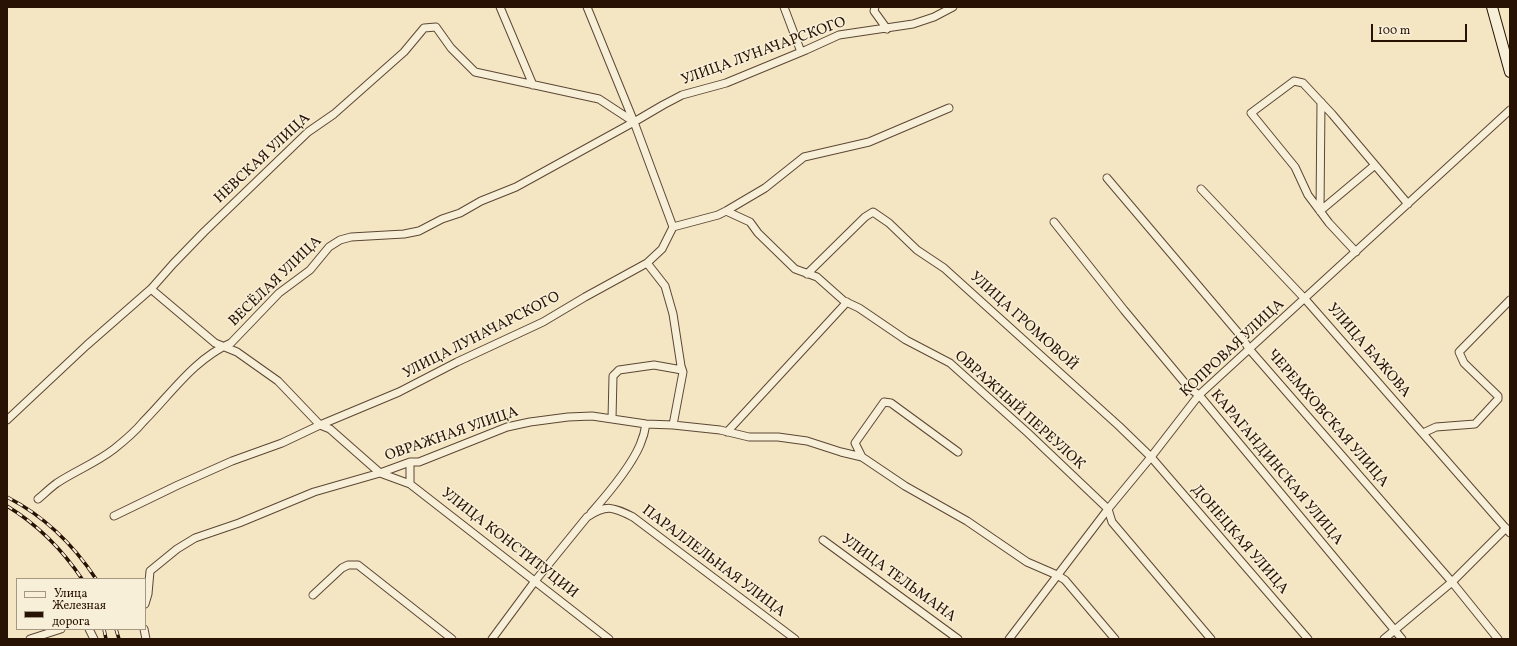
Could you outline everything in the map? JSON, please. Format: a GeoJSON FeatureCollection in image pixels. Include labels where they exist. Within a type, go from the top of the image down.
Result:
{"type":"FeatureCollection","features":[{"type":"Feature","properties":{"kind":"street"},"geometry":{"type":"LineString","coordinates":[[500,7],[533,85],[599,99],[634,122]]}},
{"type":"Feature","properties":{"kind":"street"},"geometry":{"type":"LineString","coordinates":[[587,7],[634,122],[673,227],[718,215],[765,188],[804,157],[869,142],[948,108]]}},
{"type":"Feature","properties":{"kind":"street"},"geometry":{"type":"LineString","coordinates":[[784,7],[801,52]]}},
{"type":"Feature","properties":{"kind":"street"},"geometry":{"type":"LineString","coordinates":[[875,7],[874,11],[887,29]]}},
{"type":"Feature","properties":{"kind":"street","name":"УЛИЦА ЛУНАЧАРСКОГО"},"geometry":{"type":"LineString","coordinates":[[634,122],[682,95],[726,83],[840,35],[913,24],[953,7]]}},
{"type":"Feature","properties":{"kind":"street"},"geometry":{"type":"LineString","coordinates":[[1492,7],[1510,72]]}},
{"type":"Feature","properties":{"kind":"street","name":"НЕВСКАЯ УЛИЦА"},"geometry":{"type":"LineString","coordinates":[[7,420],[87,345],[151,289],[204,232],[308,132],[334,114],[398,57],[424,28],[436,27],[451,48],[475,72],[533,85]]}},
{"type":"Feature","properties":{"kind":"street"},"geometry":{"type":"LineString","coordinates":[[1356,252],[1320,211],[1308,195],[1295,167],[1251,113],[1294,81],[1303,82],[1408,204]]}},
{"type":"Feature","properties":{"kind":"street"},"geometry":{"type":"LineString","coordinates":[[1320,211],[1321,102]]}},
{"type":"Feature","properties":{"kind":"street","name":"КОПРОВАЯ УЛИЦА"},"geometry":{"type":"LineString","coordinates":[[1014,637],[1057,575],[1199,395],[1250,350],[1510,110]]}},
{"type":"Feature","properties":{"kind":"street","name":"ВЕСЁЛАЯ УЛИЦА"},"geometry":{"type":"LineString","coordinates":[[38,499],[57,483],[95,462],[114,449],[143,423],[180,382],[202,361],[224,346],[231,344],[279,293],[310,270],[330,247],[340,240],[351,237],[404,234],[419,231],[442,219],[460,213],[481,201],[516,187],[634,122]]}},
{"type":"Feature","properties":{"kind":"street"},"geometry":{"type":"LineString","coordinates":[[1320,211],[1375,165]]}},
{"type":"Feature","properties":{"kind":"street","name":"ЧЕРЕМХОВСКАЯ УЛИЦА"},"geometry":{"type":"LineString","coordinates":[[1107,178],[1240,335],[1250,350],[1452,582],[1498,639]]}},
{"type":"Feature","properties":{"kind":"street","name":"УЛИЦА БАЖОВА"},"geometry":{"type":"LineString","coordinates":[[1201,189],[1305,299],[1508,531]]}},
{"type":"Feature","properties":{"kind":"street","name":"ОВРАЖНЫЙ ПЕРЕУЛОК"},"geometry":{"type":"LineString","coordinates":[[726,210],[750,222],[758,233],[795,269],[817,277],[846,302],[859,308],[906,340],[950,363],[1028,432],[1108,509]]}},
{"type":"Feature","properties":{"kind":"street","name":"УЛИЦА ГРОМОВОЙ"},"geometry":{"type":"LineString","coordinates":[[807,274],[865,217],[873,212],[889,223],[917,250],[944,268],[1113,420],[1151,457]]}},
{"type":"Feature","properties":{"kind":"street","name":"КАРАГАНДИНСКАЯ УЛИЦА"},"geometry":{"type":"LineString","coordinates":[[1054,222],[1124,310],[1189,388],[1199,395],[1402,639]]}},
{"type":"Feature","properties":{"kind":"street","name":"УЛИЦА ЛУНАЧАРСКОГО"},"geometry":{"type":"LineString","coordinates":[[114,516],[232,461],[282,443],[320,425],[399,392],[457,362],[543,322],[647,263],[662,249],[673,227]]}},
{"type":"Feature","properties":{"kind":"street"},"geometry":{"type":"LineString","coordinates":[[647,263],[665,286],[673,314],[682,370],[684,372],[673,425]]}},
{"type":"Feature","properties":{"kind":"street"},"geometry":{"type":"LineString","coordinates":[[151,289],[215,343],[237,352],[278,381],[320,425],[330,429],[380,473]]}},
{"type":"Feature","properties":{"kind":"street"},"geometry":{"type":"LineString","coordinates":[[1423,433],[1436,427],[1475,424],[1498,399],[1498,396],[1464,363],[1458,352],[1510,300]]}},
{"type":"Feature","properties":{"kind":"street"},"geometry":{"type":"LineString","coordinates":[[727,432],[846,302]]}},
{"type":"Feature","properties":{"kind":"street"},"geometry":{"type":"LineString","coordinates":[[612,419],[612,376],[619,370],[654,366],[682,370]]}},
{"type":"Feature","properties":{"kind":"street"},"geometry":{"type":"LineString","coordinates":[[862,457],[855,443],[884,402],[891,403],[958,452]]}},
{"type":"Feature","properties":{"kind":"street","name":"ОВРАЖНАЯ УЛИЦА"},"geometry":{"type":"LineString","coordinates":[[146,601],[150,571],[183,545],[195,538],[239,523],[314,492],[380,473],[410,462],[419,462],[508,427],[530,422],[568,417],[592,416],[646,424],[673,425],[727,432],[749,437],[778,437],[807,441],[862,457],[906,486],[967,521],[1027,562],[1057,575]]}},
{"type":"Feature","properties":{"kind":"street"},"geometry":{"type":"LineString","coordinates":[[492,639],[536,581],[602,501],[630,462],[640,445],[646,424]]}},
{"type":"Feature","properties":{"kind":"street","name":"ДОНЕЦКАЯ УЛИЦА"},"geometry":{"type":"LineString","coordinates":[[1151,457],[1308,639]]}},
{"type":"Feature","properties":{"kind":"street"},"geometry":{"type":"LineString","coordinates":[[410,462],[410,484]]}},
{"type":"Feature","properties":{"kind":"street","name":"УЛИЦА КОНСТИТУЦИИ"},"geometry":{"type":"LineString","coordinates":[[380,473],[410,484],[609,639]]}},
{"type":"Feature","properties":{"kind":"street","name":"ПАРАЛЛЕЛЬНАЯ УЛИЦА"},"geometry":{"type":"LineString","coordinates":[[588,517],[593,513],[607,508],[615,508],[633,518],[795,639]]}},
{"type":"Feature","properties":{"kind":"street"},"geometry":{"type":"LineString","coordinates":[[1108,509],[1112,522],[1211,639]]}},
{"type":"Feature","properties":{"kind":"street"},"geometry":{"type":"LineString","coordinates":[[1384,639],[1452,582],[1508,531]]}},
{"type":"Feature","properties":{"kind":"street","name":"УЛИЦА ТЕЛЬМАНА"},"geometry":{"type":"LineString","coordinates":[[823,540],[958,639]]}},
{"type":"Feature","properties":{"kind":"street"},"geometry":{"type":"LineString","coordinates":[[313,595],[342,568],[348,565],[358,565],[452,639]]}},
{"type":"Feature","properties":{"kind":"street"},"geometry":{"type":"LineString","coordinates":[[1057,575],[1065,580],[1115,639]]}},
{"type":"Feature","properties":{"kind":"street"},"geometry":{"type":"LineString","coordinates":[[30,639],[58,630]]}},
{"type":"Feature","properties":{"kind":"street"},"geometry":{"type":"LineString","coordinates":[[90,630],[94,639]]}},
{"type":"Feature","properties":{"kind":"railway"},"geometry":{"type":"LineString","coordinates":[[7,497],[33,513],[57,532],[78,554],[95,578]]}},
{"type":"Feature","properties":{"kind":"railway"},"geometry":{"type":"LineString","coordinates":[[7,506],[29,521],[49,538],[81,578]]}},
{"type":"Feature","properties":{"kind":"railway"},"geometry":{"type":"LineString","coordinates":[[104,630],[106,639]]}},
{"type":"Feature","properties":{"kind":"railway"},"geometry":{"type":"LineString","coordinates":[[116,630],[119,639]]}}]}
